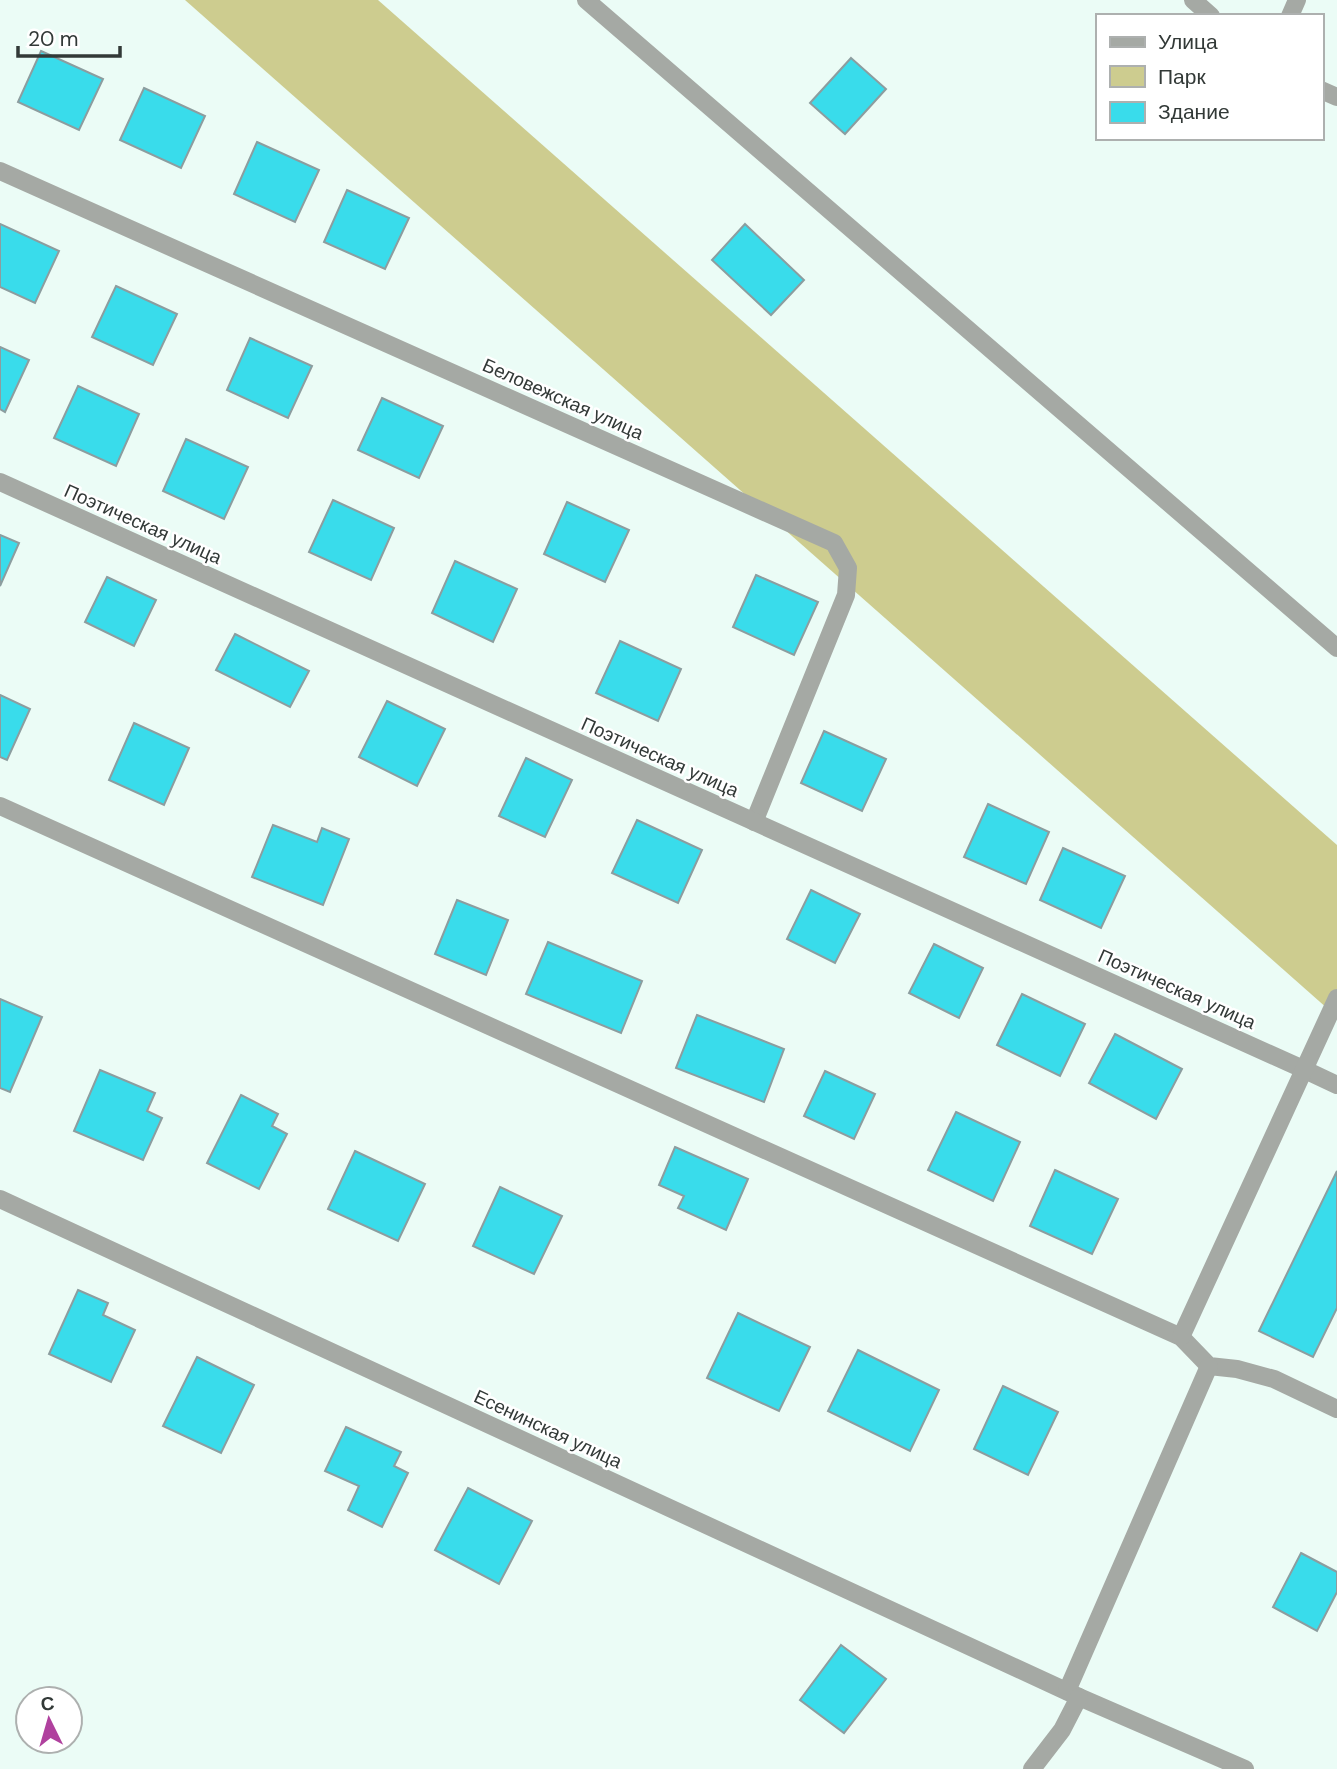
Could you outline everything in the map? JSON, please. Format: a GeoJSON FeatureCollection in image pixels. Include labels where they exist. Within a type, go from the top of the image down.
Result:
{"type":"FeatureCollection","features":[{"type":"Feature","properties":{"kind":"street"},"geometry":{"type":"LineString","coordinates":[[586,0],[1337,648]]}},
{"type":"Feature","properties":{"kind":"street"},"geometry":{"type":"LineString","coordinates":[[1193,0],[1209,14]]}},
{"type":"Feature","properties":{"kind":"street","name":"Беловежская улица"},"geometry":{"type":"LineString","coordinates":[[0,171],[834,544],[848,568],[846,595],[754,822]]}},
{"type":"Feature","properties":{"kind":"street","name":"Поэтическая улица"},"geometry":{"type":"LineString","coordinates":[[0,482],[1337,1085]]}},
{"type":"Feature","properties":{"kind":"street"},"geometry":{"type":"LineString","coordinates":[[0,806],[1181,1337],[1209,1366],[1237,1369],[1273,1379],[1337,1409]]}},
{"type":"Feature","properties":{"kind":"street"},"geometry":{"type":"LineString","coordinates":[[1181,1337],[1337,998]]}},
{"type":"Feature","properties":{"kind":"street","name":"Есенинская улица"},"geometry":{"type":"LineString","coordinates":[[0,1199],[1073,1694],[1245,1769]]}},
{"type":"Feature","properties":{"kind":"street"},"geometry":{"type":"LineString","coordinates":[[1032,1769],[1062,1730],[1073,1694],[1209,1366]]}},
{"type":"Feature","properties":{"kind":"green space"},"geometry":{"type":"Polygon","coordinates":[[[185,0],[378,0],[1337,845],[1337,1017],[185,0]]]}},
{"type":"Feature","properties":{"kind":"building"},"geometry":{"type":"Polygon","coordinates":[[[41,51],[103,79],[79,130],[18,102],[41,51]]]}},
{"type":"Feature","properties":{"kind":"building"},"geometry":{"type":"Polygon","coordinates":[[[851,58],[886,89],[845,134],[810,103],[851,58]]]}},
{"type":"Feature","properties":{"kind":"building"},"geometry":{"type":"Polygon","coordinates":[[[144,88],[205,116],[181,168],[120,140],[144,88]]]}},
{"type":"Feature","properties":{"kind":"building"},"geometry":{"type":"Polygon","coordinates":[[[257,142],[319,170],[295,222],[234,194],[257,142]]]}},
{"type":"Feature","properties":{"kind":"building"},"geometry":{"type":"Polygon","coordinates":[[[347,190],[409,218],[385,269],[324,242],[347,190]]]}},
{"type":"Feature","properties":{"kind":"building"},"geometry":{"type":"Polygon","coordinates":[[[0,224],[59,251],[35,303],[0,287],[0,224]]]}},
{"type":"Feature","properties":{"kind":"building"},"geometry":{"type":"Polygon","coordinates":[[[745,224],[804,280],[771,315],[712,260],[745,224]]]}},
{"type":"Feature","properties":{"kind":"building"},"geometry":{"type":"Polygon","coordinates":[[[116,286],[177,314],[153,365],[92,337],[116,286]]]}},
{"type":"Feature","properties":{"kind":"building"},"geometry":{"type":"Polygon","coordinates":[[[250,338],[312,366],[288,418],[227,390],[250,338]]]}},
{"type":"Feature","properties":{"kind":"building"},"geometry":{"type":"Polygon","coordinates":[[[0,347],[29,360],[5,412],[0,409],[0,347]]]}},
{"type":"Feature","properties":{"kind":"building"},"geometry":{"type":"Polygon","coordinates":[[[78,386],[139,414],[116,466],[54,438],[78,386]]]}},
{"type":"Feature","properties":{"kind":"building"},"geometry":{"type":"Polygon","coordinates":[[[382,398],[443,426],[419,478],[358,450],[382,398]]]}},
{"type":"Feature","properties":{"kind":"building"},"geometry":{"type":"Polygon","coordinates":[[[186,439],[248,467],[224,519],[163,491],[186,439]]]}},
{"type":"Feature","properties":{"kind":"building"},"geometry":{"type":"Polygon","coordinates":[[[333,500],[394,528],[371,580],[309,552],[333,500]]]}},
{"type":"Feature","properties":{"kind":"building"},"geometry":{"type":"Polygon","coordinates":[[[567,502],[629,530],[605,582],[544,554],[567,502]]]}},
{"type":"Feature","properties":{"kind":"building"},"geometry":{"type":"Polygon","coordinates":[[[0,535],[19,543],[0,586],[0,535]]]}},
{"type":"Feature","properties":{"kind":"building"},"geometry":{"type":"Polygon","coordinates":[[[455,561],[517,589],[493,642],[432,613],[455,561]]]}},
{"type":"Feature","properties":{"kind":"building"},"geometry":{"type":"Polygon","coordinates":[[[756,575],[818,602],[794,655],[733,627],[756,575]]]}},
{"type":"Feature","properties":{"kind":"building"},"geometry":{"type":"Polygon","coordinates":[[[107,577],[156,600],[134,646],[85,622],[107,577]]]}},
{"type":"Feature","properties":{"kind":"building"},"geometry":{"type":"Polygon","coordinates":[[[235,634],[309,671],[290,707],[216,670],[235,634]]]}},
{"type":"Feature","properties":{"kind":"building"},"geometry":{"type":"Polygon","coordinates":[[[620,641],[681,669],[658,721],[596,693],[620,641]]]}},
{"type":"Feature","properties":{"kind":"building"},"geometry":{"type":"Polygon","coordinates":[[[0,695],[30,709],[7,760],[0,757],[0,695]]]}},
{"type":"Feature","properties":{"kind":"building"},"geometry":{"type":"Polygon","coordinates":[[[387,701],[445,729],[417,786],[359,757],[387,701]]]}},
{"type":"Feature","properties":{"kind":"building"},"geometry":{"type":"Polygon","coordinates":[[[134,723],[189,748],[164,805],[109,780],[134,723]]]}},
{"type":"Feature","properties":{"kind":"building"},"geometry":{"type":"Polygon","coordinates":[[[824,731],[886,759],[862,811],[801,783],[824,731]]]}},
{"type":"Feature","properties":{"kind":"building"},"geometry":{"type":"Polygon","coordinates":[[[526,758],[572,780],[545,837],[499,816],[526,758]]]}},
{"type":"Feature","properties":{"kind":"building"},"geometry":{"type":"Polygon","coordinates":[[[988,804],[1049,832],[1026,884],[964,857],[988,804]]]}},
{"type":"Feature","properties":{"kind":"building"},"geometry":{"type":"Polygon","coordinates":[[[637,820],[702,850],[678,903],[612,873],[637,820]]]}},
{"type":"Feature","properties":{"kind":"building"},"geometry":{"type":"Polygon","coordinates":[[[273,825],[317,842],[322,828],[349,839],[323,905],[252,877],[273,825]]]}},
{"type":"Feature","properties":{"kind":"building"},"geometry":{"type":"Polygon","coordinates":[[[1063,848],[1125,876],[1101,928],[1040,900],[1063,848]]]}},
{"type":"Feature","properties":{"kind":"building"},"geometry":{"type":"Polygon","coordinates":[[[811,890],[860,914],[835,963],[787,939],[811,890]]]}},
{"type":"Feature","properties":{"kind":"building"},"geometry":{"type":"Polygon","coordinates":[[[457,900],[508,920],[486,975],[435,954],[457,900]]]}},
{"type":"Feature","properties":{"kind":"building"},"geometry":{"type":"Polygon","coordinates":[[[548,942],[642,981],[621,1033],[526,994],[548,942]]]}},
{"type":"Feature","properties":{"kind":"building"},"geometry":{"type":"Polygon","coordinates":[[[934,944],[983,968],[959,1018],[909,993],[934,944]]]}},
{"type":"Feature","properties":{"kind":"building"},"geometry":{"type":"Polygon","coordinates":[[[1022,994],[1085,1024],[1060,1076],[997,1045],[1022,994]]]}},
{"type":"Feature","properties":{"kind":"building"},"geometry":{"type":"Polygon","coordinates":[[[0,999],[42,1017],[10,1092],[0,1088],[0,999]]]}},
{"type":"Feature","properties":{"kind":"building"},"geometry":{"type":"Polygon","coordinates":[[[697,1015],[784,1049],[764,1102],[676,1068],[697,1015]]]}},
{"type":"Feature","properties":{"kind":"building"},"geometry":{"type":"Polygon","coordinates":[[[1115,1034],[1182,1069],[1156,1119],[1089,1083],[1115,1034]]]}},
{"type":"Feature","properties":{"kind":"building"},"geometry":{"type":"Polygon","coordinates":[[[100,1070],[155,1093],[147,1111],[162,1118],[143,1160],[74,1131],[100,1070]]]}},
{"type":"Feature","properties":{"kind":"building"},"geometry":{"type":"Polygon","coordinates":[[[825,1071],[875,1094],[854,1139],[804,1116],[825,1071]]]}},
{"type":"Feature","properties":{"kind":"building"},"geometry":{"type":"Polygon","coordinates":[[[241,1095],[278,1114],[272,1126],[287,1134],[259,1189],[207,1163],[241,1095]]]}},
{"type":"Feature","properties":{"kind":"building"},"geometry":{"type":"Polygon","coordinates":[[[956,1112],[1020,1142],[993,1201],[928,1170],[956,1112]]]}},
{"type":"Feature","properties":{"kind":"building"},"geometry":{"type":"Polygon","coordinates":[[[675,1147],[748,1179],[726,1230],[678,1208],[684,1196],[659,1185],[675,1147]]]}},
{"type":"Feature","properties":{"kind":"building"},"geometry":{"type":"Polygon","coordinates":[[[355,1151],[425,1184],[398,1241],[328,1209],[355,1151]]]}},
{"type":"Feature","properties":{"kind":"building"},"geometry":{"type":"Polygon","coordinates":[[[1055,1170],[1118,1199],[1092,1254],[1030,1226],[1055,1170]]]}},
{"type":"Feature","properties":{"kind":"building"},"geometry":{"type":"Polygon","coordinates":[[[1337,1171],[1337,1308],[1313,1357],[1259,1331],[1337,1171]]]}},
{"type":"Feature","properties":{"kind":"building"},"geometry":{"type":"Polygon","coordinates":[[[500,1187],[562,1216],[534,1274],[473,1246],[500,1187]]]}},
{"type":"Feature","properties":{"kind":"building"},"geometry":{"type":"Polygon","coordinates":[[[78,1290],[108,1303],[103,1315],[135,1330],[111,1382],[49,1354],[78,1290]]]}},
{"type":"Feature","properties":{"kind":"building"},"geometry":{"type":"Polygon","coordinates":[[[738,1313],[810,1347],[779,1411],[707,1378],[738,1313]]]}},
{"type":"Feature","properties":{"kind":"building"},"geometry":{"type":"Polygon","coordinates":[[[858,1350],[939,1390],[910,1451],[828,1411],[858,1350]]]}},
{"type":"Feature","properties":{"kind":"building"},"geometry":{"type":"Polygon","coordinates":[[[197,1357],[254,1385],[221,1453],[163,1426],[197,1357]]]}},
{"type":"Feature","properties":{"kind":"building"},"geometry":{"type":"Polygon","coordinates":[[[1003,1386],[1058,1412],[1028,1475],[974,1449],[1003,1386]]]}},
{"type":"Feature","properties":{"kind":"building"},"geometry":{"type":"Polygon","coordinates":[[[346,1427],[401,1452],[394,1466],[408,1473],[382,1527],[348,1510],[359,1486],[325,1471],[346,1427]]]}},
{"type":"Feature","properties":{"kind":"building"},"geometry":{"type":"Polygon","coordinates":[[[468,1488],[532,1521],[499,1584],[435,1550],[468,1488]]]}},
{"type":"Feature","properties":{"kind":"building"},"geometry":{"type":"Polygon","coordinates":[[[1301,1553],[1337,1572],[1337,1592],[1317,1631],[1273,1607],[1301,1553]]]}},
{"type":"Feature","properties":{"kind":"building"},"geometry":{"type":"Polygon","coordinates":[[[841,1645],[886,1679],[844,1733],[800,1700],[841,1645]]]}}]}
